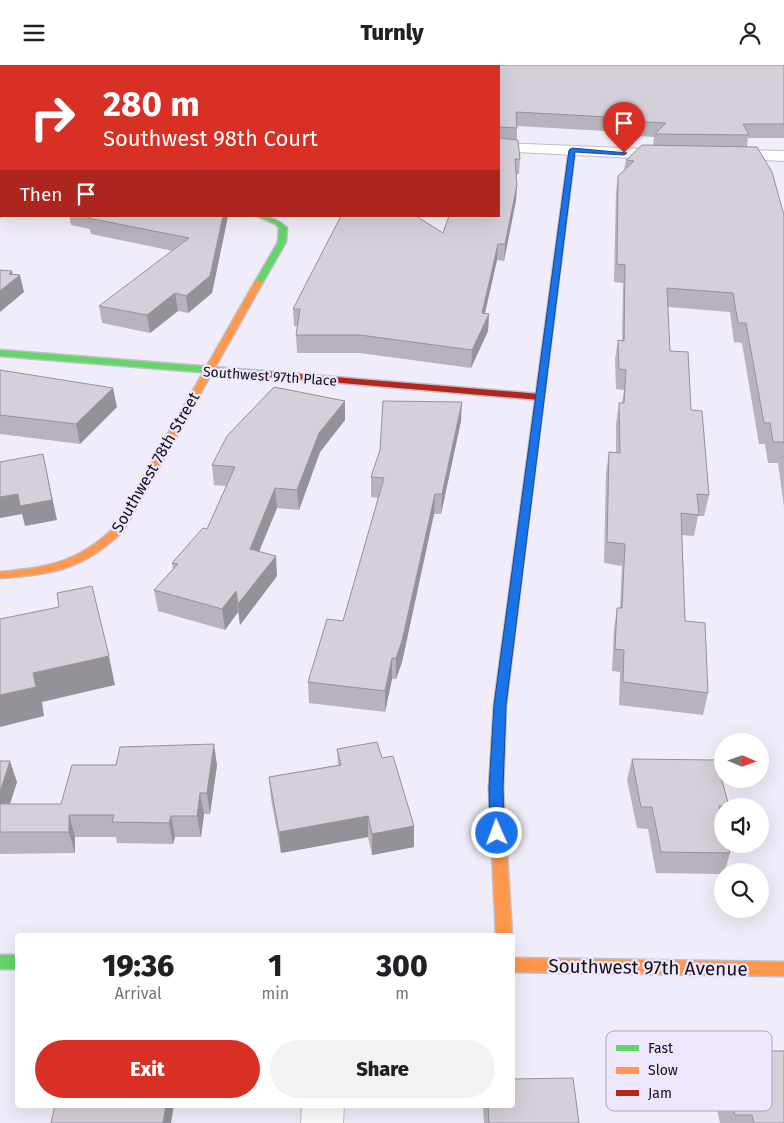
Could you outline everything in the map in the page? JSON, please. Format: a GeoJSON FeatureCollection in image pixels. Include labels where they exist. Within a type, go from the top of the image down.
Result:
{"type":"FeatureCollection","features":[{"type":"Feature","properties":{"kind":"street"},"geometry":{"type":"LineString","coordinates":[[500,143],[518,147]]}},
{"type":"Feature","properties":{"kind":"street"},"geometry":{"type":"LineString","coordinates":[[500,147],[688,155]]}},
{"type":"Feature","properties":{"kind":"street"},"geometry":{"type":"LineString","coordinates":[[504,933],[496,788],[500,705],[572,150]]}},
{"type":"Feature","properties":{"kind":"street"},"geometry":{"type":"LineString","coordinates":[[707,155],[784,156]]}},
{"type":"Feature","properties":{"kind":"street","name":"Southwest 78th Street"},"geometry":{"type":"LineString","coordinates":[[0,575],[48,571],[63,567],[98,551],[119,529],[145,486],[207,371],[276,253],[285,231],[278,223],[263,217]]}},
{"type":"Feature","properties":{"kind":"street","name":"Southwest 97th Place"},"geometry":{"type":"LineString","coordinates":[[0,353],[540,397]]}},
{"type":"Feature","properties":{"kind":"street"},"geometry":{"type":"LineString","coordinates":[[0,962],[15,962]]}},
{"type":"Feature","properties":{"kind":"street","name":"Southwest 97th Avenue"},"geometry":{"type":"LineString","coordinates":[[515,965],[784,969]]}},
{"type":"Feature","properties":{"kind":"street"},"geometry":{"type":"LineString","coordinates":[[322,1123],[323,1108]]}},
{"type":"Feature","properties":{"kind":"building"},"geometry":{"type":"Polygon","coordinates":[[[500,65],[784,65],[784,124],[743,124],[749,135],[655,134],[666,123],[608,120],[608,117],[516,112],[517,128],[500,127],[500,65]]]}},
{"type":"Feature","properties":{"kind":"building"},"geometry":{"type":"Polygon","coordinates":[[[500,138],[518,140],[520,159],[515,159],[517,185],[505,244],[498,244],[482,313],[489,314],[472,350],[360,335],[296,335],[300,309],[293,309],[340,217],[418,217],[443,233],[449,217],[500,217],[500,138]]]}},
{"type":"Feature","properties":{"kind":"building"},"geometry":{"type":"Polygon","coordinates":[[[642,145],[757,147],[772,172],[784,215],[784,442],[773,442],[770,423],[764,423],[746,323],[738,323],[733,293],[667,288],[670,351],[688,352],[691,410],[702,411],[709,495],[697,494],[699,515],[681,513],[685,621],[705,623],[708,693],[623,682],[624,650],[615,649],[617,608],[622,608],[625,544],[607,542],[609,452],[620,453],[619,403],[624,403],[626,370],[619,369],[618,340],[624,341],[625,265],[617,264],[618,176],[634,161],[626,160],[642,145]]]}},
{"type":"Feature","properties":{"kind":"building"},"geometry":{"type":"Polygon","coordinates":[[[223,217],[210,276],[186,296],[175,293],[147,315],[99,306],[189,238],[88,218],[223,217]]]}},
{"type":"Feature","properties":{"kind":"building"},"geometry":{"type":"Polygon","coordinates":[[[0,270],[12,271],[9,274],[20,275],[0,291],[0,270]]]}},
{"type":"Feature","properties":{"kind":"building"},"geometry":{"type":"Polygon","coordinates":[[[0,370],[113,388],[76,424],[0,415],[0,370]]]}},
{"type":"Feature","properties":{"kind":"building"},"geometry":{"type":"Polygon","coordinates":[[[274,387],[345,401],[319,433],[297,490],[275,488],[250,549],[276,556],[238,604],[236,591],[222,609],[154,590],[178,564],[172,563],[203,528],[207,529],[235,467],[212,465],[227,436],[274,387]]]}},
{"type":"Feature","properties":{"kind":"building"},"geometry":{"type":"Polygon","coordinates":[[[383,401],[462,402],[442,494],[435,494],[402,641],[396,658],[392,658],[385,691],[308,682],[327,619],[343,621],[384,478],[371,477],[380,450],[383,401]]]}},
{"type":"Feature","properties":{"kind":"building"},"geometry":{"type":"Polygon","coordinates":[[[43,454],[52,500],[20,506],[18,494],[0,497],[0,462],[43,454]]]}},
{"type":"Feature","properties":{"kind":"building"},"geometry":{"type":"Polygon","coordinates":[[[92,586],[109,656],[33,673],[36,687],[0,695],[0,619],[59,607],[57,593],[92,586]]]}},
{"type":"Feature","properties":{"kind":"building"},"geometry":{"type":"Polygon","coordinates":[[[377,742],[382,758],[393,756],[414,826],[372,834],[368,816],[279,832],[269,777],[341,765],[337,749],[377,742]]]}},
{"type":"Feature","properties":{"kind":"building"},"geometry":{"type":"Polygon","coordinates":[[[214,744],[207,793],[200,793],[197,816],[171,816],[169,823],[112,822],[114,815],[69,815],[69,832],[0,832],[0,804],[61,804],[72,765],[116,765],[120,747],[214,744]]]}},
{"type":"Feature","properties":{"kind":"building"},"geometry":{"type":"Polygon","coordinates":[[[632,759],[714,760],[714,788],[724,788],[727,798],[714,798],[714,853],[661,852],[652,807],[641,807],[632,759]]]}},
{"type":"Feature","properties":{"kind":"building"},"geometry":{"type":"Polygon","coordinates":[[[0,761],[10,761],[0,792],[0,761]]]}},
{"type":"Feature","properties":{"kind":"building"},"geometry":{"type":"Polygon","coordinates":[[[772,1051],[784,1051],[784,1123],[754,1123],[752,1115],[735,1115],[734,1111],[772,1111],[772,1051]]]}},
{"type":"Feature","properties":{"kind":"building"},"geometry":{"type":"Polygon","coordinates":[[[573,1078],[579,1123],[489,1123],[488,1108],[515,1108],[515,1079],[573,1078]]]}},
{"type":"Feature","properties":{"kind":"building"},"geometry":{"type":"Polygon","coordinates":[[[54,1108],[166,1108],[163,1123],[51,1123],[54,1108]]]}},
{"type":"Feature","properties":{"kind":"traffic: fast"},"geometry":{"type":"LineString","coordinates":[[519,557],[572,150]]}},
{"type":"Feature","properties":{"kind":"traffic: fast"},"geometry":{"type":"LineString","coordinates":[[259,282],[282,242],[283,228],[278,223],[263,217]]}},
{"type":"Feature","properties":{"kind":"traffic: fast"},"geometry":{"type":"LineString","coordinates":[[0,353],[262,374]]}},
{"type":"Feature","properties":{"kind":"traffic: fast"},"geometry":{"type":"LineString","coordinates":[[0,962],[15,962]]}},
{"type":"Feature","properties":{"kind":"traffic: slow"},"geometry":{"type":"LineString","coordinates":[[0,575],[35,572],[65,565],[93,552],[119,529],[259,282]]}},
{"type":"Feature","properties":{"kind":"traffic: slow"},"geometry":{"type":"LineString","coordinates":[[504,933],[496,788],[500,705],[519,557]]}},
{"type":"Feature","properties":{"kind":"traffic: slow"},"geometry":{"type":"LineString","coordinates":[[515,965],[784,969]]}},
{"type":"Feature","properties":{"kind":"traffic: jam"},"geometry":{"type":"LineString","coordinates":[[262,374],[540,397]]}},
{"type":"Feature","properties":{"kind":"route"},"geometry":{"type":"LineString","coordinates":[[497,833],[496,788],[500,705],[572,150],[624,153]]}}]}
